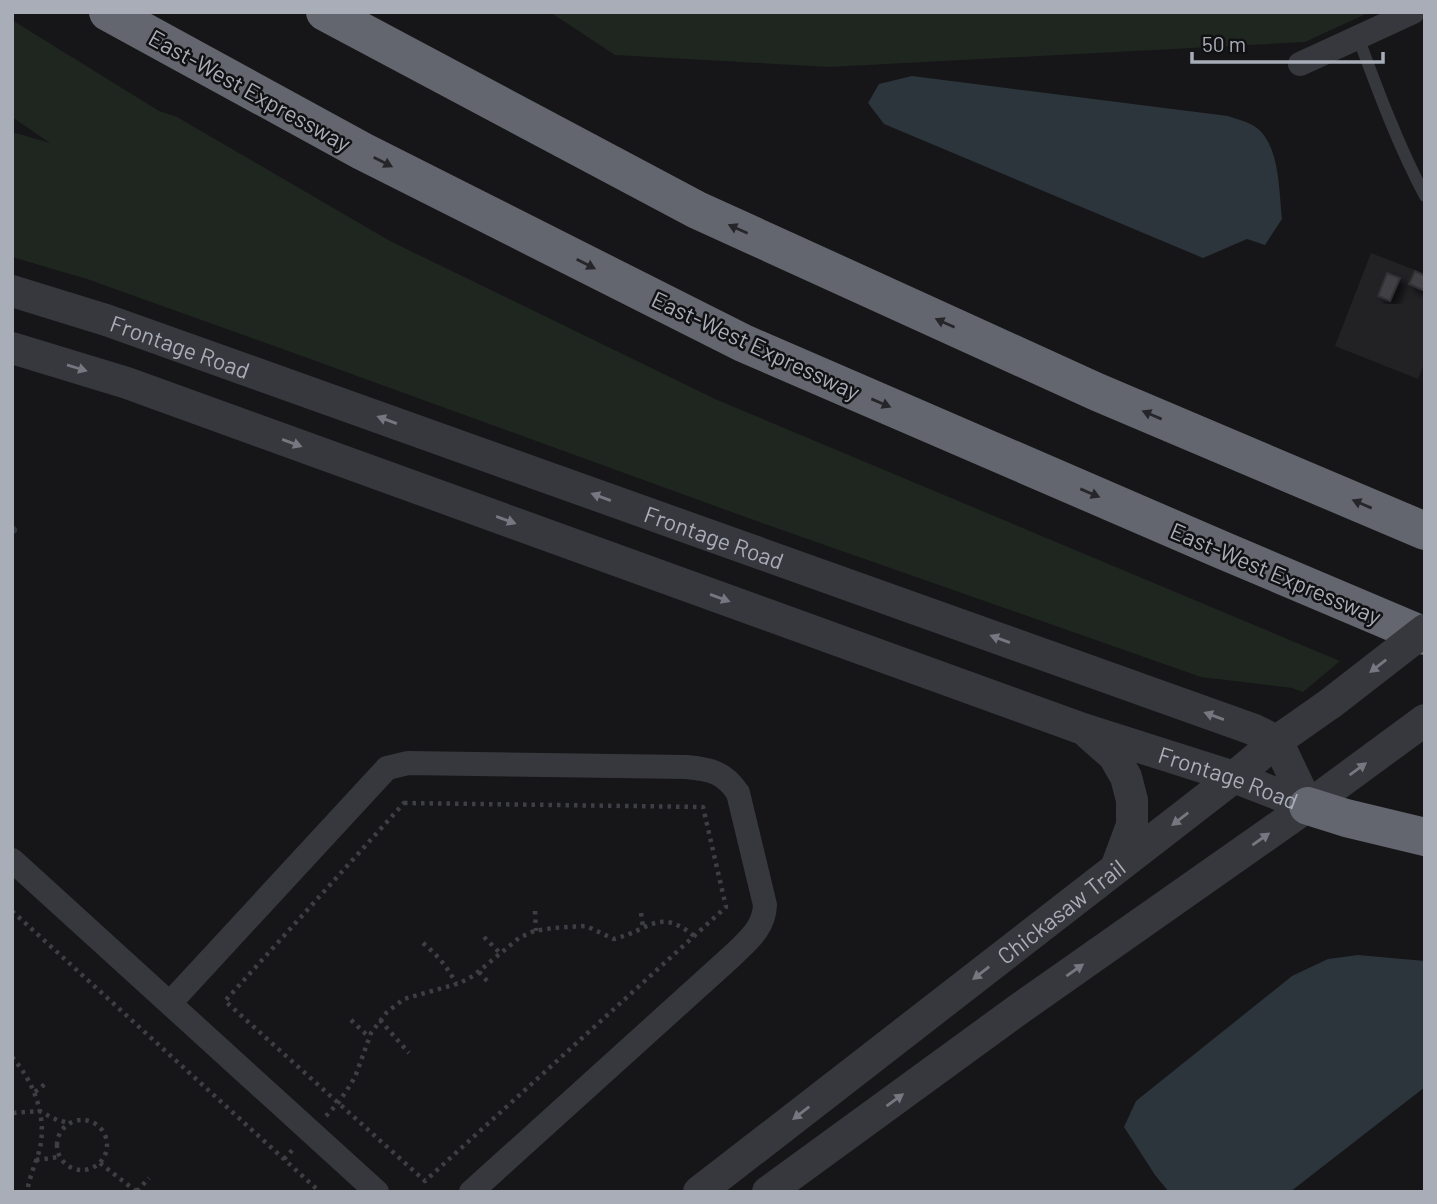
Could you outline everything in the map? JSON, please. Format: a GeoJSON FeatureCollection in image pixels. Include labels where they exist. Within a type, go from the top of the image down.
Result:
{"type":"FeatureCollection","features":[{"type":"Feature","properties":{"kind":"highway","name":"East-West Expressway"},"geometry":{"type":"LineString","coordinates":[[108,12],[362,151],[743,343],[1425,636]]}},
{"type":"Feature","properties":{"kind":"highway"},"geometry":{"type":"LineString","coordinates":[[325,12],[698,210],[1097,392],[1425,531]]}},
{"type":"Feature","properties":{"kind":"highway"},"geometry":{"type":"LineString","coordinates":[[1308,806],[1425,837]]}},
{"type":"Feature","properties":{"kind":"street"},"geometry":{"type":"LineString","coordinates":[[1300,64],[1413,12]]}},
{"type":"Feature","properties":{"kind":"street","name":"Frontage Road"},"geometry":{"type":"LineString","coordinates":[[12,290],[146,334],[1252,729],[1277,741],[1308,806]]}},
{"type":"Feature","properties":{"kind":"street","name":"Frontage Road"},"geometry":{"type":"LineString","coordinates":[[12,348],[127,383],[1083,729],[1234,777],[1308,806]]}},
{"type":"Feature","properties":{"kind":"street","name":"Chickasaw Trail"},"geometry":{"type":"LineString","coordinates":[[699,1192],[1277,741],[1425,630]]}},
{"type":"Feature","properties":{"kind":"street"},"geometry":{"type":"LineString","coordinates":[[768,1192],[1019,1009],[1417,726]]}},
{"type":"Feature","properties":{"kind":"street"},"geometry":{"type":"LineString","coordinates":[[1083,729],[1114,756],[1126,777],[1132,800],[1132,825],[1116,868]]}},
{"type":"Feature","properties":{"kind":"street"},"geometry":{"type":"LineString","coordinates":[[170,1003],[387,768],[408,764],[686,767],[705,768],[718,773],[732,784],[738,793],[765,905],[762,923],[731,957],[471,1192]]}},
{"type":"Feature","properties":{"kind":"street"},"geometry":{"type":"LineString","coordinates":[[12,860],[377,1192]]}},
{"type":"Feature","properties":{"kind":"lane"},"geometry":{"type":"LineString","coordinates":[[1358,37],[1413,174],[1425,195]]}},
{"type":"Feature","properties":{"kind":"path"},"geometry":{"type":"LineString","coordinates":[[404,803],[703,807],[726,907],[425,1181],[338,1103],[225,1001],[404,803]]}},
{"type":"Feature","properties":{"kind":"path"},"geometry":{"type":"LineString","coordinates":[[12,911],[320,1192]]}},
{"type":"Feature","properties":{"kind":"path"},"geometry":{"type":"LineString","coordinates":[[535,911],[536,930]]}},
{"type":"Feature","properties":{"kind":"path"},"geometry":{"type":"LineString","coordinates":[[641,913],[643,927]]}},
{"type":"Feature","properties":{"kind":"path"},"geometry":{"type":"LineString","coordinates":[[310,1132],[338,1103],[355,1077],[369,1037],[387,1012],[404,999],[456,984],[536,930],[586,926],[614,939],[635,933],[649,923],[661,921],[672,922],[694,936]]}},
{"type":"Feature","properties":{"kind":"path"},"geometry":{"type":"LineString","coordinates":[[484,937],[500,953]]}},
{"type":"Feature","properties":{"kind":"path"},"geometry":{"type":"LineString","coordinates":[[423,943],[440,958],[456,984]]}},
{"type":"Feature","properties":{"kind":"path"},"geometry":{"type":"LineString","coordinates":[[479,971],[488,982]]}},
{"type":"Feature","properties":{"kind":"path"},"geometry":{"type":"LineString","coordinates":[[351,1020],[369,1037]]}},
{"type":"Feature","properties":{"kind":"path"},"geometry":{"type":"LineString","coordinates":[[380,1020],[409,1053]]}},
{"type":"Feature","properties":{"kind":"path"},"geometry":{"type":"LineString","coordinates":[[12,1057],[30,1082],[40,1111],[41,1143],[27,1192]]}},
{"type":"Feature","properties":{"kind":"path"},"geometry":{"type":"LineString","coordinates":[[34,1092],[45,1084]]}},
{"type":"Feature","properties":{"kind":"path"},"geometry":{"type":"LineString","coordinates":[[13,1113],[40,1111],[70,1123]]}},
{"type":"Feature","properties":{"kind":"path"},"geometry":{"type":"LineString","coordinates":[[89,1121],[102,1130],[107,1143],[106,1154],[94,1168],[80,1170],[66,1165],[59,1157],[57,1140],[70,1123],[89,1121]]}},
{"type":"Feature","properties":{"kind":"path"},"geometry":{"type":"LineString","coordinates":[[36,1160],[59,1157]]}},
{"type":"Feature","properties":{"kind":"path"},"geometry":{"type":"LineString","coordinates":[[100,1163],[137,1192],[149,1178]]}},
{"type":"Feature","properties":{"kind":"shaded area"},"geometry":{"type":"Polygon","coordinates":[[[550,12],[1370,12],[1305,42],[830,67],[615,55],[550,12]]]}},
{"type":"Feature","properties":{"kind":"shaded area"},"geometry":{"type":"Polygon","coordinates":[[[12,20],[159,111],[177,117],[390,241],[715,399],[1340,661],[1303,692],[1292,688],[1201,677],[762,523],[87,279],[12,257],[12,132],[50,143],[12,117],[12,20]]]}},
{"type":"Feature","properties":{"kind":"shaded area"},"geometry":{"type":"Polygon","coordinates":[[[912,76],[1228,116],[1244,121],[1263,133],[1269,143],[1277,168],[1282,219],[1265,245],[1247,239],[1203,258],[884,124],[868,103],[879,84],[912,76]]]}},
{"type":"Feature","properties":{"kind":"shaded area"},"geometry":{"type":"Polygon","coordinates":[[[1371,253],[1425,274],[1425,361],[1418,379],[1335,346],[1371,253]]]}},
{"type":"Feature","properties":{"kind":"shaded area"},"geometry":{"type":"Polygon","coordinates":[[[1358,955],[1425,961],[1425,1087],[1290,1192],[1169,1192],[1124,1127],[1136,1101],[1292,976],[1328,959],[1358,955]]]}},
{"type":"Feature","properties":{"kind":"building"},"geometry":{"type":"Polygon","coordinates":[[[1415,271],[1425,276],[1425,291],[1409,284],[1415,271]]]}},
{"type":"Feature","properties":{"kind":"building"},"geometry":{"type":"Polygon","coordinates":[[[1387,273],[1400,278],[1390,301],[1378,296],[1387,273]]]}}]}
